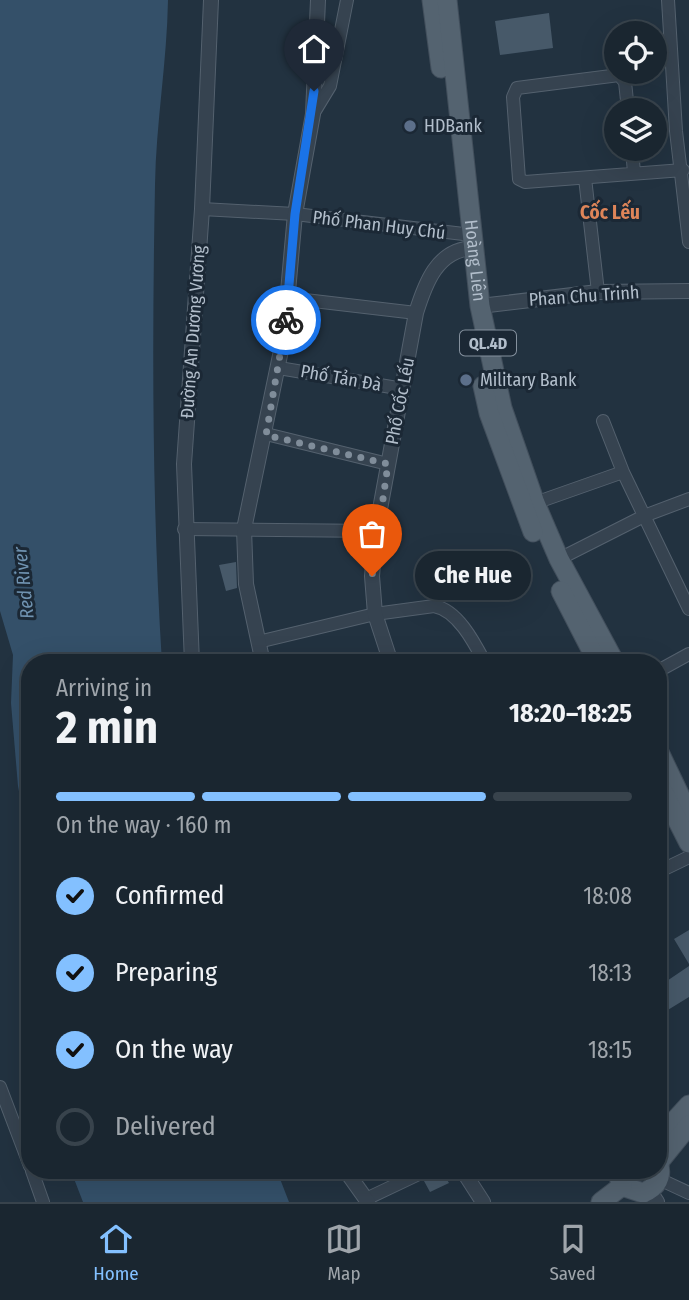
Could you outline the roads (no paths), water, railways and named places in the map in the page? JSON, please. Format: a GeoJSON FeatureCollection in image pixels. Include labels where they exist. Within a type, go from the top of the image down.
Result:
{"type":"FeatureCollection","features":[{"type":"Feature","properties":{"kind":"main road","name":"Hoàng Liên"},"geometry":{"type":"LineString","coordinates":[[439,1],[473,307],[489,413],[522,508],[610,654]]}},
{"type":"Feature","properties":{"kind":"main road","name":"Hoàng Liên"},"geometry":{"type":"LineString","coordinates":[[473,307],[502,408],[553,561],[594,654]]}},
{"type":"Feature","properties":{"kind":"main road"},"geometry":{"type":"LineString","coordinates":[[667,769],[689,815]]}},
{"type":"Feature","properties":{"kind":"main road"},"geometry":{"type":"LineString","coordinates":[[667,800],[689,843]]}},
{"type":"Feature","properties":{"kind":"main road"},"geometry":{"type":"LineString","coordinates":[[667,1129],[689,1105]]}},
{"type":"Feature","properties":{"kind":"main road"},"geometry":{"type":"LineString","coordinates":[[667,1161],[689,1125]]}},
{"type":"Feature","properties":{"kind":"main road"},"geometry":{"type":"LineString","coordinates":[[601,1202],[619,1179],[637,1193],[656,1179]]}},
{"type":"Feature","properties":{"kind":"street","name":"Đường An Dương Vương"},"geometry":{"type":"LineString","coordinates":[[191,654],[184,529],[184,464],[202,209],[211,0]]}},
{"type":"Feature","properties":{"kind":"street"},"geometry":{"type":"LineString","coordinates":[[261,654],[246,584],[244,528],[279,368],[295,214],[313,114],[318,0]]}},
{"type":"Feature","properties":{"kind":"street"},"geometry":{"type":"LineString","coordinates":[[313,114],[330,86],[347,0]]}},
{"type":"Feature","properties":{"kind":"street"},"geometry":{"type":"LineString","coordinates":[[668,0],[683,131],[689,242]]}},
{"type":"Feature","properties":{"kind":"street"},"geometry":{"type":"LineString","coordinates":[[627,98],[625,82],[622,76],[615,74],[521,86],[514,91],[519,179],[525,182],[634,173],[685,176]]}},
{"type":"Feature","properties":{"kind":"street"},"geometry":{"type":"LineString","coordinates":[[633,161],[634,173]]}},
{"type":"Feature","properties":{"kind":"street"},"geometry":{"type":"LineString","coordinates":[[585,178],[598,292]]}},
{"type":"Feature","properties":{"kind":"street","name":"Phố Phan Huy Chú"},"geometry":{"type":"LineString","coordinates":[[202,209],[295,214],[467,242]]}},
{"type":"Feature","properties":{"kind":"street","name":"Phố Cốc Lếu"},"geometry":{"type":"LineString","coordinates":[[388,654],[375,614],[372,576],[376,531],[416,313],[426,279],[467,242]]}},
{"type":"Feature","properties":{"kind":"street","name":"Phan Chu Trinh"},"geometry":{"type":"LineString","coordinates":[[473,307],[598,292],[689,291]]}},
{"type":"Feature","properties":{"kind":"street"},"geometry":{"type":"LineString","coordinates":[[288,298],[416,313]]}},
{"type":"Feature","properties":{"kind":"street","name":"Phố Tản Đà"},"geometry":{"type":"LineString","coordinates":[[279,368],[404,389]]}},
{"type":"Feature","properties":{"kind":"street"},"geometry":{"type":"LineString","coordinates":[[603,421],[623,472],[689,609]]}},
{"type":"Feature","properties":{"kind":"street"},"geometry":{"type":"LineString","coordinates":[[266,435],[388,464]]}},
{"type":"Feature","properties":{"kind":"street"},"geometry":{"type":"LineString","coordinates":[[535,503],[623,472]]}},
{"type":"Feature","properties":{"kind":"street"},"geometry":{"type":"LineString","coordinates":[[553,561],[644,516],[689,499]]}},
{"type":"Feature","properties":{"kind":"street"},"geometry":{"type":"LineString","coordinates":[[184,529],[376,531]]}},
{"type":"Feature","properties":{"kind":"street"},"geometry":{"type":"LineString","coordinates":[[258,642],[375,614],[443,607],[456,619],[479,654]]}},
{"type":"Feature","properties":{"kind":"street"},"geometry":{"type":"LineString","coordinates":[[667,666],[689,654]]}},
{"type":"Feature","properties":{"kind":"street"},"geometry":{"type":"LineString","coordinates":[[667,868],[689,857]]}},
{"type":"Feature","properties":{"kind":"street"},"geometry":{"type":"LineString","coordinates":[[0,1087],[21,1142]]}},
{"type":"Feature","properties":{"kind":"street"},"geometry":{"type":"LineString","coordinates":[[35,1179],[43,1202]]}},
{"type":"Feature","properties":{"kind":"street"},"geometry":{"type":"LineString","coordinates":[[352,1179],[367,1201],[410,1179]]}},
{"type":"Feature","properties":{"kind":"street"},"geometry":{"type":"LineString","coordinates":[[468,1179],[483,1202]]}},
{"type":"Feature","properties":{"kind":"street"},"geometry":{"type":"LineString","coordinates":[[656,1179],[689,1193]]}},
{"type":"Feature","properties":{"kind":"water","name":"Red River"},"geometry":{"type":"Polygon","coordinates":[[[0,0],[168,0],[156,162],[153,305],[155,484],[162,654],[21,654],[21,802],[11,703],[13,655],[0,611],[0,0]]]}},
{"type":"Feature","properties":{"kind":"water"},"geometry":{"type":"Polygon","coordinates":[[[74,1179],[280,1179],[289,1202],[83,1202],[74,1179]]]}},
{"type":"Feature","properties":{"kind":"place","name":"HDBank"},"geometry":{"type":"Point","coordinates":[410,126]}},
{"type":"Feature","properties":{"kind":"place","name":"Military Bank"},"geometry":{"type":"Point","coordinates":[466,380]}},
{"type":"Feature","properties":{"kind":"place","name":"Che Hue"},"geometry":{"type":"Point","coordinates":[372,576]}},
{"type":"Feature","properties":{"kind":"district","name":"Cốc Lếu"},"geometry":{"type":"Point","coordinates":[610,212]}}]}
